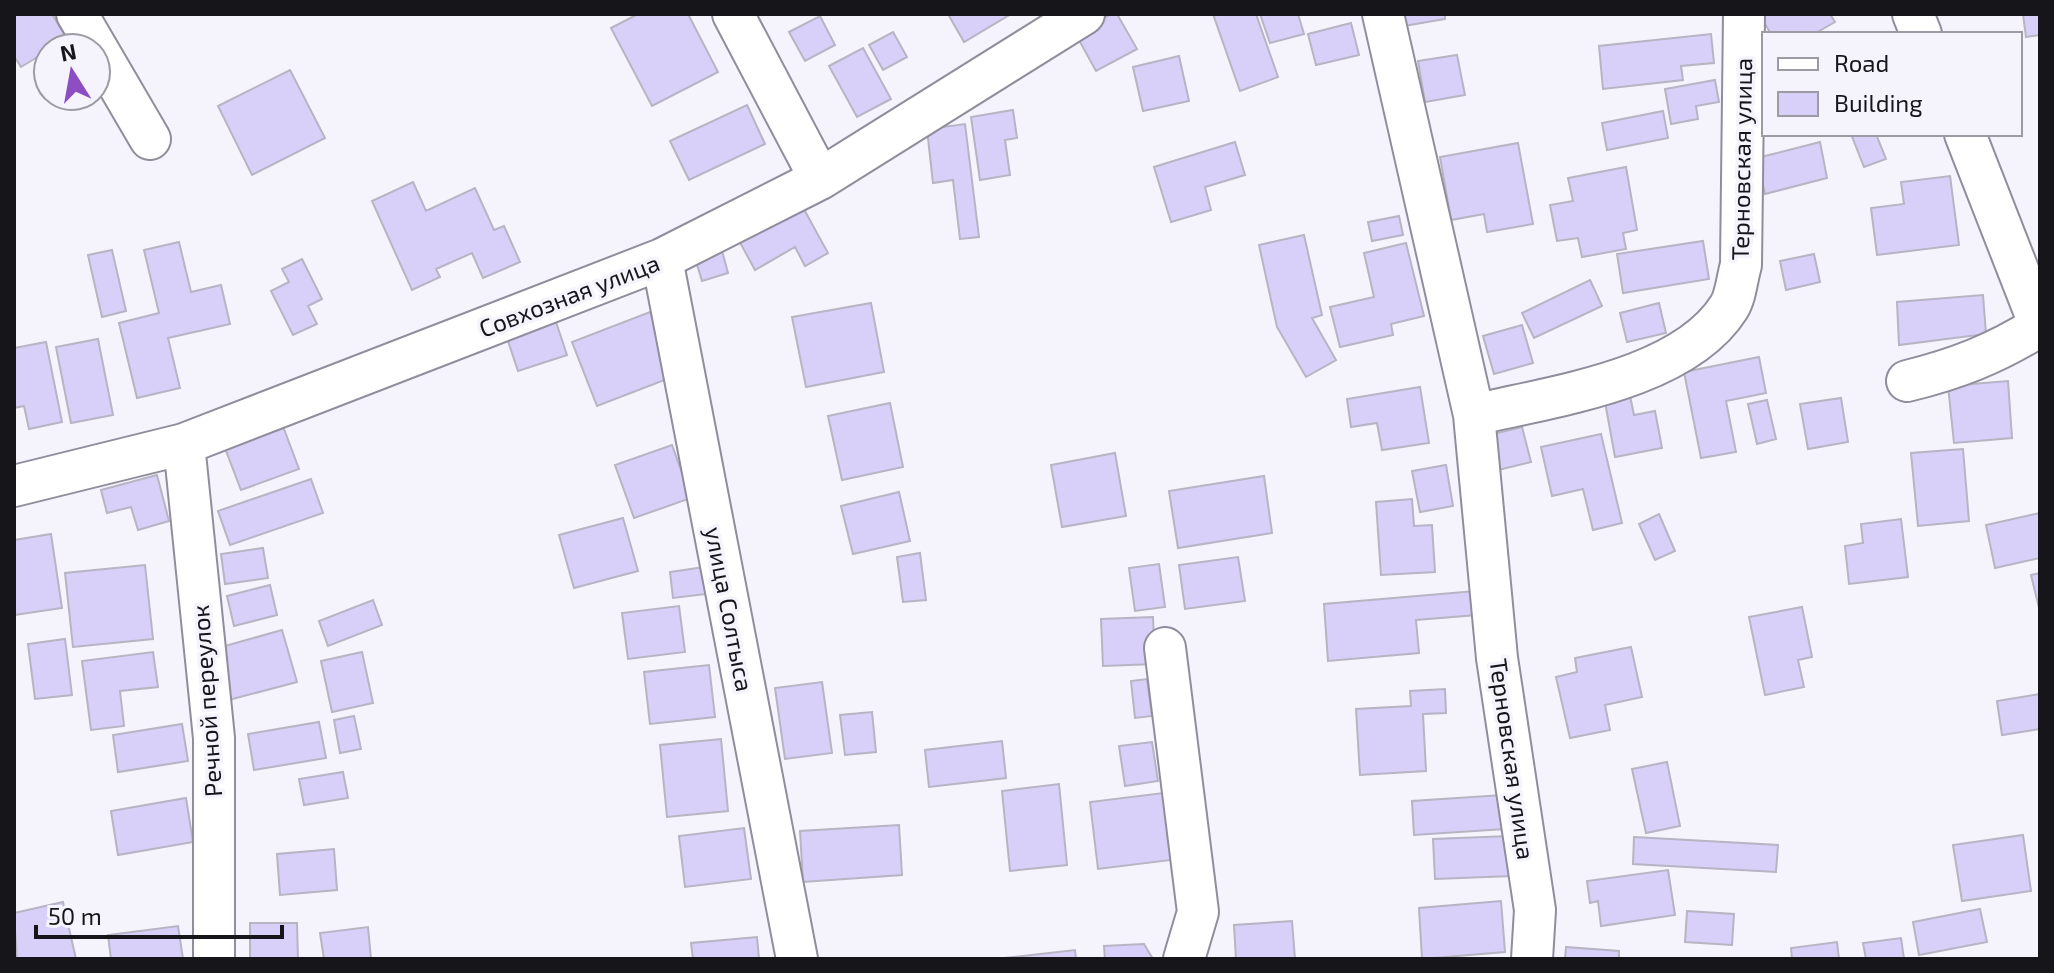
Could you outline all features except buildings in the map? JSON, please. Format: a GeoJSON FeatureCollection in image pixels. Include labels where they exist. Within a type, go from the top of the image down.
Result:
{"type":"FeatureCollection","features":[{"type":"Feature","properties":{"kind":"street"},"geometry":{"type":"LineString","coordinates":[[77,14],[150,139]]}},
{"type":"Feature","properties":{"kind":"street"},"geometry":{"type":"LineString","coordinates":[[733,14],[820,179]]}},
{"type":"Feature","properties":{"kind":"street","name":"Совхозная улица"},"geometry":{"type":"LineString","coordinates":[[14,486],[184,444],[662,259],[820,179],[1084,14]]}},
{"type":"Feature","properties":{"kind":"street","name":"Терновская улица"},"geometry":{"type":"LineString","coordinates":[[1383,14],[1474,415],[1497,658],[1535,910],[1532,959]]}},
{"type":"Feature","properties":{"kind":"street","name":"Терновская улица"},"geometry":{"type":"LineString","coordinates":[[1474,415],[1575,391],[1655,365],[1692,347],[1730,306],[1741,265],[1744,14]]}},
{"type":"Feature","properties":{"kind":"street"},"geometry":{"type":"LineString","coordinates":[[1907,381],[1960,368],[1997,353],[2039,327],[1966,136]]}},
{"type":"Feature","properties":{"kind":"street","name":"улица Солтыса"},"geometry":{"type":"LineString","coordinates":[[662,259],[797,959]]}},
{"type":"Feature","properties":{"kind":"street","name":"Речной переулок"},"geometry":{"type":"LineString","coordinates":[[184,444],[214,738],[214,959]]}},
{"type":"Feature","properties":{"kind":"street"},"geometry":{"type":"LineString","coordinates":[[1165,648],[1198,912],[1184,959]]}}]}
